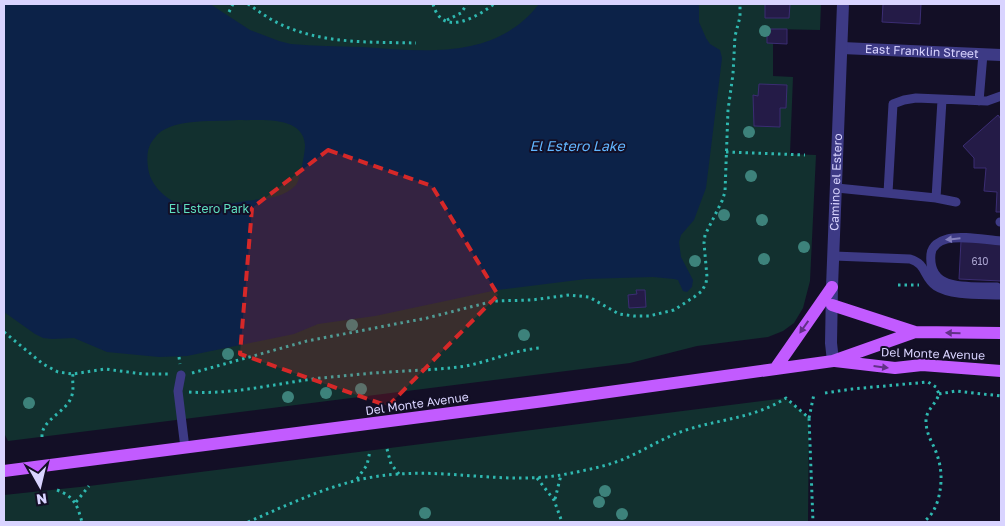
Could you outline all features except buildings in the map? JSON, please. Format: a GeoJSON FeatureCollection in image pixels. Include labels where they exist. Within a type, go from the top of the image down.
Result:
{"type":"FeatureCollection","features":[{"type":"Feature","properties":{"kind":"main road"},"geometry":{"type":"LineString","coordinates":[[775,369],[832,287]]}},
{"type":"Feature","properties":{"kind":"main road"},"geometry":{"type":"LineString","coordinates":[[832,305],[914,332]]}},
{"type":"Feature","properties":{"kind":"main road","name":"Del Monte Avenue"},"geometry":{"type":"LineString","coordinates":[[4,471],[833,361],[914,332],[1001,333]]}},
{"type":"Feature","properties":{"kind":"main road","name":"Del Monte Avenue"},"geometry":{"type":"LineString","coordinates":[[833,361],[895,368],[922,366],[1001,372]]}},
{"type":"Feature","properties":{"kind":"street","name":"Camino el Estero"},"geometry":{"type":"LineString","coordinates":[[833,361],[831,342],[832,287],[843,4]]}},
{"type":"Feature","properties":{"kind":"street","name":"East Franklin Street"},"geometry":{"type":"LineString","coordinates":[[842,48],[1001,55]]}},
{"type":"Feature","properties":{"kind":"lane"},"geometry":{"type":"LineString","coordinates":[[979,101],[983,54]]}},
{"type":"Feature","properties":{"kind":"lane"},"geometry":{"type":"LineString","coordinates":[[888,193],[894,104],[916,98],[987,101],[1001,96]]}},
{"type":"Feature","properties":{"kind":"lane"},"geometry":{"type":"LineString","coordinates":[[936,198],[942,100]]}},
{"type":"Feature","properties":{"kind":"lane"},"geometry":{"type":"LineString","coordinates":[[837,188],[936,198],[956,202]]}},
{"type":"Feature","properties":{"kind":"lane"},"geometry":{"type":"LineString","coordinates":[[1001,241],[948,238],[935,245],[931,260],[938,279],[944,282],[955,285],[997,287],[1001,290]]}},
{"type":"Feature","properties":{"kind":"lane"},"geometry":{"type":"LineString","coordinates":[[834,256],[910,259],[918,262],[935,286],[944,290],[1001,295]]}},
{"type":"Feature","properties":{"kind":"lane"},"geometry":{"type":"LineString","coordinates":[[181,375],[178,391],[185,448]]}},
{"type":"Feature","properties":{"kind":"path"},"geometry":{"type":"LineString","coordinates":[[229,12],[233,4]]}},
{"type":"Feature","properties":{"kind":"path"},"geometry":{"type":"LineString","coordinates":[[248,4],[287,27],[318,37],[350,41],[416,43]]}},
{"type":"Feature","properties":{"kind":"path"},"geometry":{"type":"LineString","coordinates":[[433,4],[435,11],[445,20],[454,23],[476,16],[493,5]]}},
{"type":"Feature","properties":{"kind":"path"},"geometry":{"type":"LineString","coordinates":[[445,20],[461,13],[467,4]]}},
{"type":"Feature","properties":{"kind":"path"},"geometry":{"type":"LineString","coordinates":[[486,4],[493,5]]}},
{"type":"Feature","properties":{"kind":"path"},"geometry":{"type":"LineString","coordinates":[[4,332],[58,372],[73,374],[105,369],[143,374],[181,375],[199,372],[238,359],[307,341],[427,318],[494,301],[532,300],[569,295],[589,297],[619,314],[634,316],[656,315],[674,310],[694,298],[702,291],[706,283],[705,235],[725,192],[728,110],[740,4]]}},
{"type":"Feature","properties":{"kind":"path"},"geometry":{"type":"LineString","coordinates":[[726,152],[805,155]]}},
{"type":"Feature","properties":{"kind":"path"},"geometry":{"type":"LineString","coordinates":[[898,285],[917,286],[922,284]]}},
{"type":"Feature","properties":{"kind":"path"},"geometry":{"type":"LineString","coordinates":[[178,391],[234,392],[329,377],[441,369],[489,360],[525,349],[540,348]]}},
{"type":"Feature","properties":{"kind":"path"},"geometry":{"type":"LineString","coordinates":[[42,437],[46,424],[64,408],[72,396],[73,374]]}},
{"type":"Feature","properties":{"kind":"path"},"geometry":{"type":"LineString","coordinates":[[825,393],[928,382],[936,387],[939,394]]}},
{"type":"Feature","properties":{"kind":"path"},"geometry":{"type":"LineString","coordinates":[[923,522],[932,514],[942,483],[939,462],[926,423],[926,416],[939,394],[956,391],[1001,396]]}},
{"type":"Feature","properties":{"kind":"path"},"geometry":{"type":"LineString","coordinates":[[813,522],[809,418],[814,394]]}},
{"type":"Feature","properties":{"kind":"path"},"geometry":{"type":"LineString","coordinates":[[248,522],[294,501],[357,479],[424,473],[502,479],[537,478],[595,468],[623,459],[671,435],[741,418],[776,405],[786,398],[809,418]]}},
{"type":"Feature","properties":{"kind":"path"},"geometry":{"type":"LineString","coordinates":[[387,449],[392,464],[399,474]]}},
{"type":"Feature","properties":{"kind":"path"},"geometry":{"type":"LineString","coordinates":[[357,479],[368,465],[370,451]]}},
{"type":"Feature","properties":{"kind":"path"},"geometry":{"type":"LineString","coordinates":[[554,500],[561,475]]}},
{"type":"Feature","properties":{"kind":"path"},"geometry":{"type":"LineString","coordinates":[[537,478],[554,500],[562,522]]}},
{"type":"Feature","properties":{"kind":"path"},"geometry":{"type":"LineString","coordinates":[[76,502],[89,486]]}},
{"type":"Feature","properties":{"kind":"path"},"geometry":{"type":"LineString","coordinates":[[57,490],[63,492],[76,502],[82,522]]}},
{"type":"Feature","properties":{"kind":"highlighted area"},"geometry":{"type":"Polygon","coordinates":[[[328,150],[432,186],[498,295],[388,406],[240,354],[252,208],[328,150]]]}},
{"type":"Feature","properties":{"kind":"green space","name":"El Estero Lake"},"geometry":{"type":"Polygon","coordinates":[[[4,4],[821,4],[820,30],[773,29],[773,76],[793,77],[790,154],[816,155],[810,281],[803,308],[794,323],[783,331],[768,337],[697,346],[630,363],[8,441],[4,433],[4,4]]]}},
{"type":"Feature","properties":{"kind":"green space"},"geometry":{"type":"Polygon","coordinates":[[[786,398],[809,418],[808,522],[4,522],[4,495],[89,486],[786,398]]]}},
{"type":"Feature","properties":{"kind":"water","name":"El Estero Lake"},"geometry":{"type":"Polygon","coordinates":[[[4,4],[210,4],[250,30],[291,44],[433,50],[480,44],[501,35],[521,22],[539,4],[699,4],[699,22],[706,38],[710,44],[720,50],[722,58],[706,188],[694,220],[681,235],[679,242],[681,257],[693,280],[692,287],[687,292],[683,291],[678,280],[674,279],[653,277],[586,279],[497,290],[375,316],[318,324],[294,334],[187,356],[159,357],[107,352],[74,338],[43,338],[4,312],[4,4]],[[269,120],[185,123],[165,129],[158,134],[149,146],[147,158],[149,173],[156,187],[175,202],[198,208],[273,197],[291,190],[298,182],[302,166],[305,145],[302,135],[289,124],[269,120]]]}},
{"type":"Feature","properties":{"kind":"park label","name":"El Estero Park"},"geometry":{"type":"Point","coordinates":[209,209]}}]}
